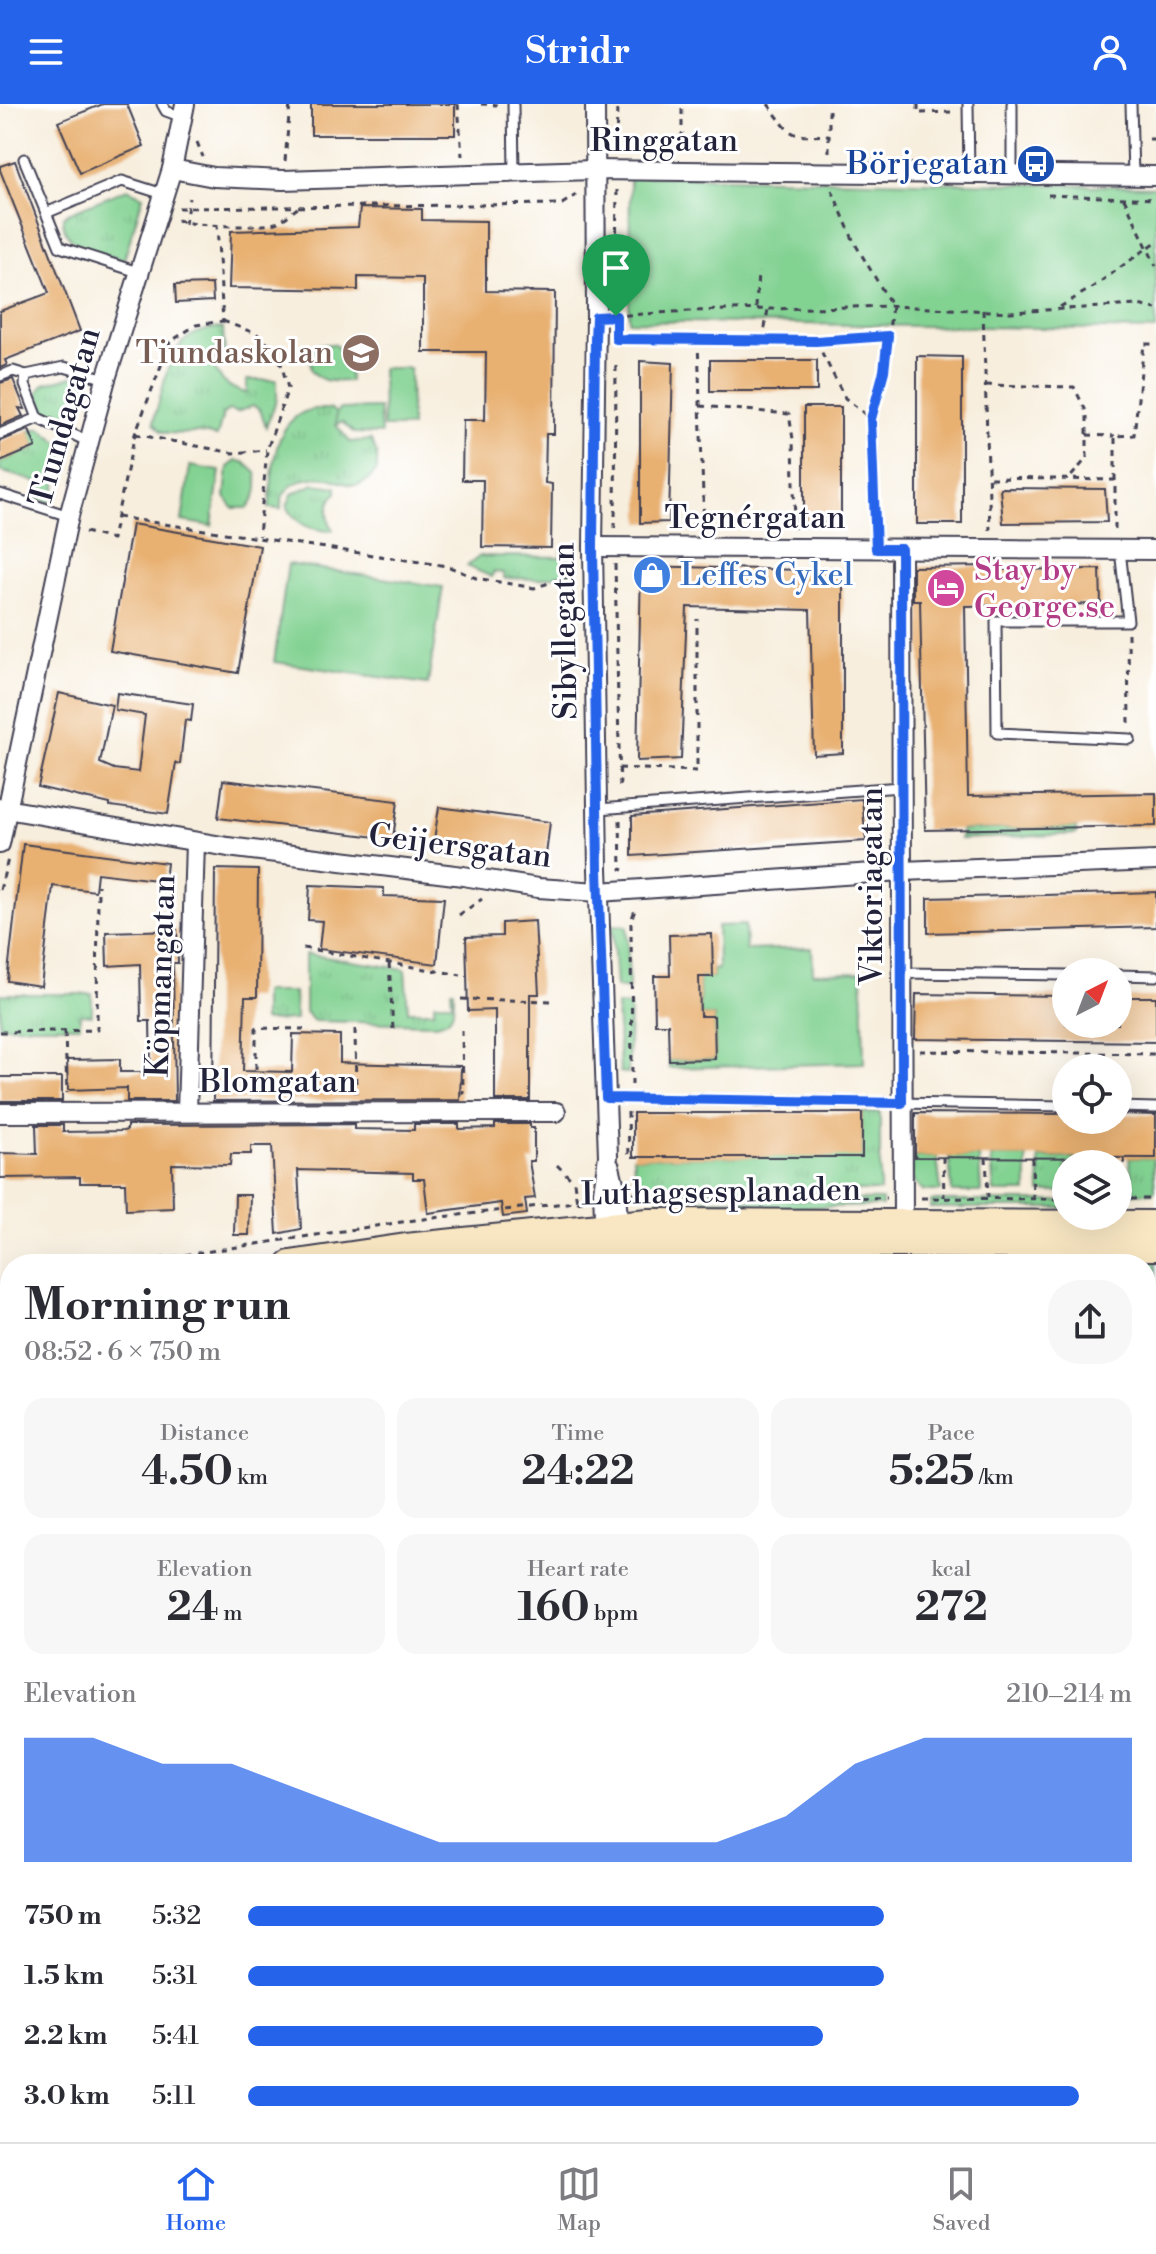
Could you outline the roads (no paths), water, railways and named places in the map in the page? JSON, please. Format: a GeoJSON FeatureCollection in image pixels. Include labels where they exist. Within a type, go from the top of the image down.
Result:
{"type":"FeatureCollection","features":[{"type":"Feature","properties":{"kind":"main road","name":"Luthagsesplanaden"},"geometry":{"type":"LineString","coordinates":[[515,1254],[612,1246],[648,1222],[903,1210],[1156,1224]]}},
{"type":"Feature","properties":{"kind":"main road","name":"Luthagsesplanaden"},"geometry":{"type":"LineString","coordinates":[[358,1254],[406,1247],[762,1244],[1156,1247]]}},
{"type":"Feature","properties":{"kind":"street","name":"Sibyllegatan"},"geometry":{"type":"LineString","coordinates":[[595,104],[593,547],[599,892],[608,1156],[616,1191],[612,1246]]}},
{"type":"Feature","properties":{"kind":"street","name":"Tiundagatan"},"geometry":{"type":"LineString","coordinates":[[0,844],[4,808],[74,523],[89,442],[138,272],[169,201],[183,111]]}},
{"type":"Feature","properties":{"kind":"street","name":"Ringgatan"},"geometry":{"type":"LineString","coordinates":[[172,169],[214,177],[283,180],[514,173],[594,177],[617,170],[1156,176]]}},
{"type":"Feature","properties":{"kind":"street","name":"Tegnérgatan"},"geometry":{"type":"LineString","coordinates":[[593,547],[1156,550]]}},
{"type":"Feature","properties":{"kind":"street","name":"Viktoriagatan"},"geometry":{"type":"LineString","coordinates":[[901,549],[903,1210]]}},
{"type":"Feature","properties":{"kind":"street","name":"Geijersgatan"},"geometry":{"type":"LineString","coordinates":[[4,808],[195,842],[538,888],[599,892],[902,871],[1156,861]]}},
{"type":"Feature","properties":{"kind":"street","name":"Köpmangatan"},"geometry":{"type":"LineString","coordinates":[[187,1112],[195,842]]}},
{"type":"Feature","properties":{"kind":"street","name":"Blomgatan"},"geometry":{"type":"LineString","coordinates":[[0,1113],[556,1112]]}},
{"type":"Feature","properties":{"kind":"lane"},"geometry":{"type":"LineString","coordinates":[[162,104],[166,111],[183,111]]}},
{"type":"Feature","properties":{"kind":"lane"},"geometry":{"type":"LineString","coordinates":[[513,104],[514,173]]}},
{"type":"Feature","properties":{"kind":"lane"},"geometry":{"type":"LineString","coordinates":[[1012,104],[1012,174]]}},
{"type":"Feature","properties":{"kind":"lane"},"geometry":{"type":"LineString","coordinates":[[1131,104],[1133,176]]}},
{"type":"Feature","properties":{"kind":"lane"},"geometry":{"type":"LineString","coordinates":[[968,108],[969,174]]}},
{"type":"Feature","properties":{"kind":"lane"},"geometry":{"type":"LineString","coordinates":[[24,159],[60,247],[138,272]]}},
{"type":"Feature","properties":{"kind":"lane"},"geometry":{"type":"LineString","coordinates":[[46,213],[122,181],[169,201]]}},
{"type":"Feature","properties":{"kind":"lane"},"geometry":{"type":"LineString","coordinates":[[0,376],[13,371],[26,375],[64,367],[106,379]]}},
{"type":"Feature","properties":{"kind":"lane"},"geometry":{"type":"LineString","coordinates":[[26,375],[25,385],[38,418],[76,439],[89,442]]}},
{"type":"Feature","properties":{"kind":"lane"},"geometry":{"type":"LineString","coordinates":[[0,434],[38,418]]}},
{"type":"Feature","properties":{"kind":"lane"},"geometry":{"type":"LineString","coordinates":[[0,494],[74,523]]}},
{"type":"Feature","properties":{"kind":"lane"},"geometry":{"type":"LineString","coordinates":[[1118,550],[1128,621],[996,621],[997,733],[1130,739]]}},
{"type":"Feature","properties":{"kind":"lane"},"geometry":{"type":"LineString","coordinates":[[598,809],[901,787]]}},
{"type":"Feature","properties":{"kind":"lane"},"geometry":{"type":"LineString","coordinates":[[902,973],[1052,975]]}},
{"type":"Feature","properties":{"kind":"lane"},"geometry":{"type":"LineString","coordinates":[[1132,975],[1156,976]]}},
{"type":"Feature","properties":{"kind":"lane"},"geometry":{"type":"LineString","coordinates":[[606,1098],[1052,1106]]}},
{"type":"Feature","properties":{"kind":"lane"},"geometry":{"type":"LineString","coordinates":[[1132,1107],[1156,1108]]}},
{"type":"Feature","properties":{"kind":"place","name":"Börjegatan"},"geometry":{"type":"Point","coordinates":[1036,164]}},
{"type":"Feature","properties":{"kind":"place","name":"Tiundaskolan"},"geometry":{"type":"Point","coordinates":[361,353]}},
{"type":"Feature","properties":{"kind":"place","name":"Leffes Cykel"},"geometry":{"type":"Point","coordinates":[652,575]}},
{"type":"Feature","properties":{"kind":"place","name":"Stay by George.se"},"geometry":{"type":"Point","coordinates":[946,588]}}]}
